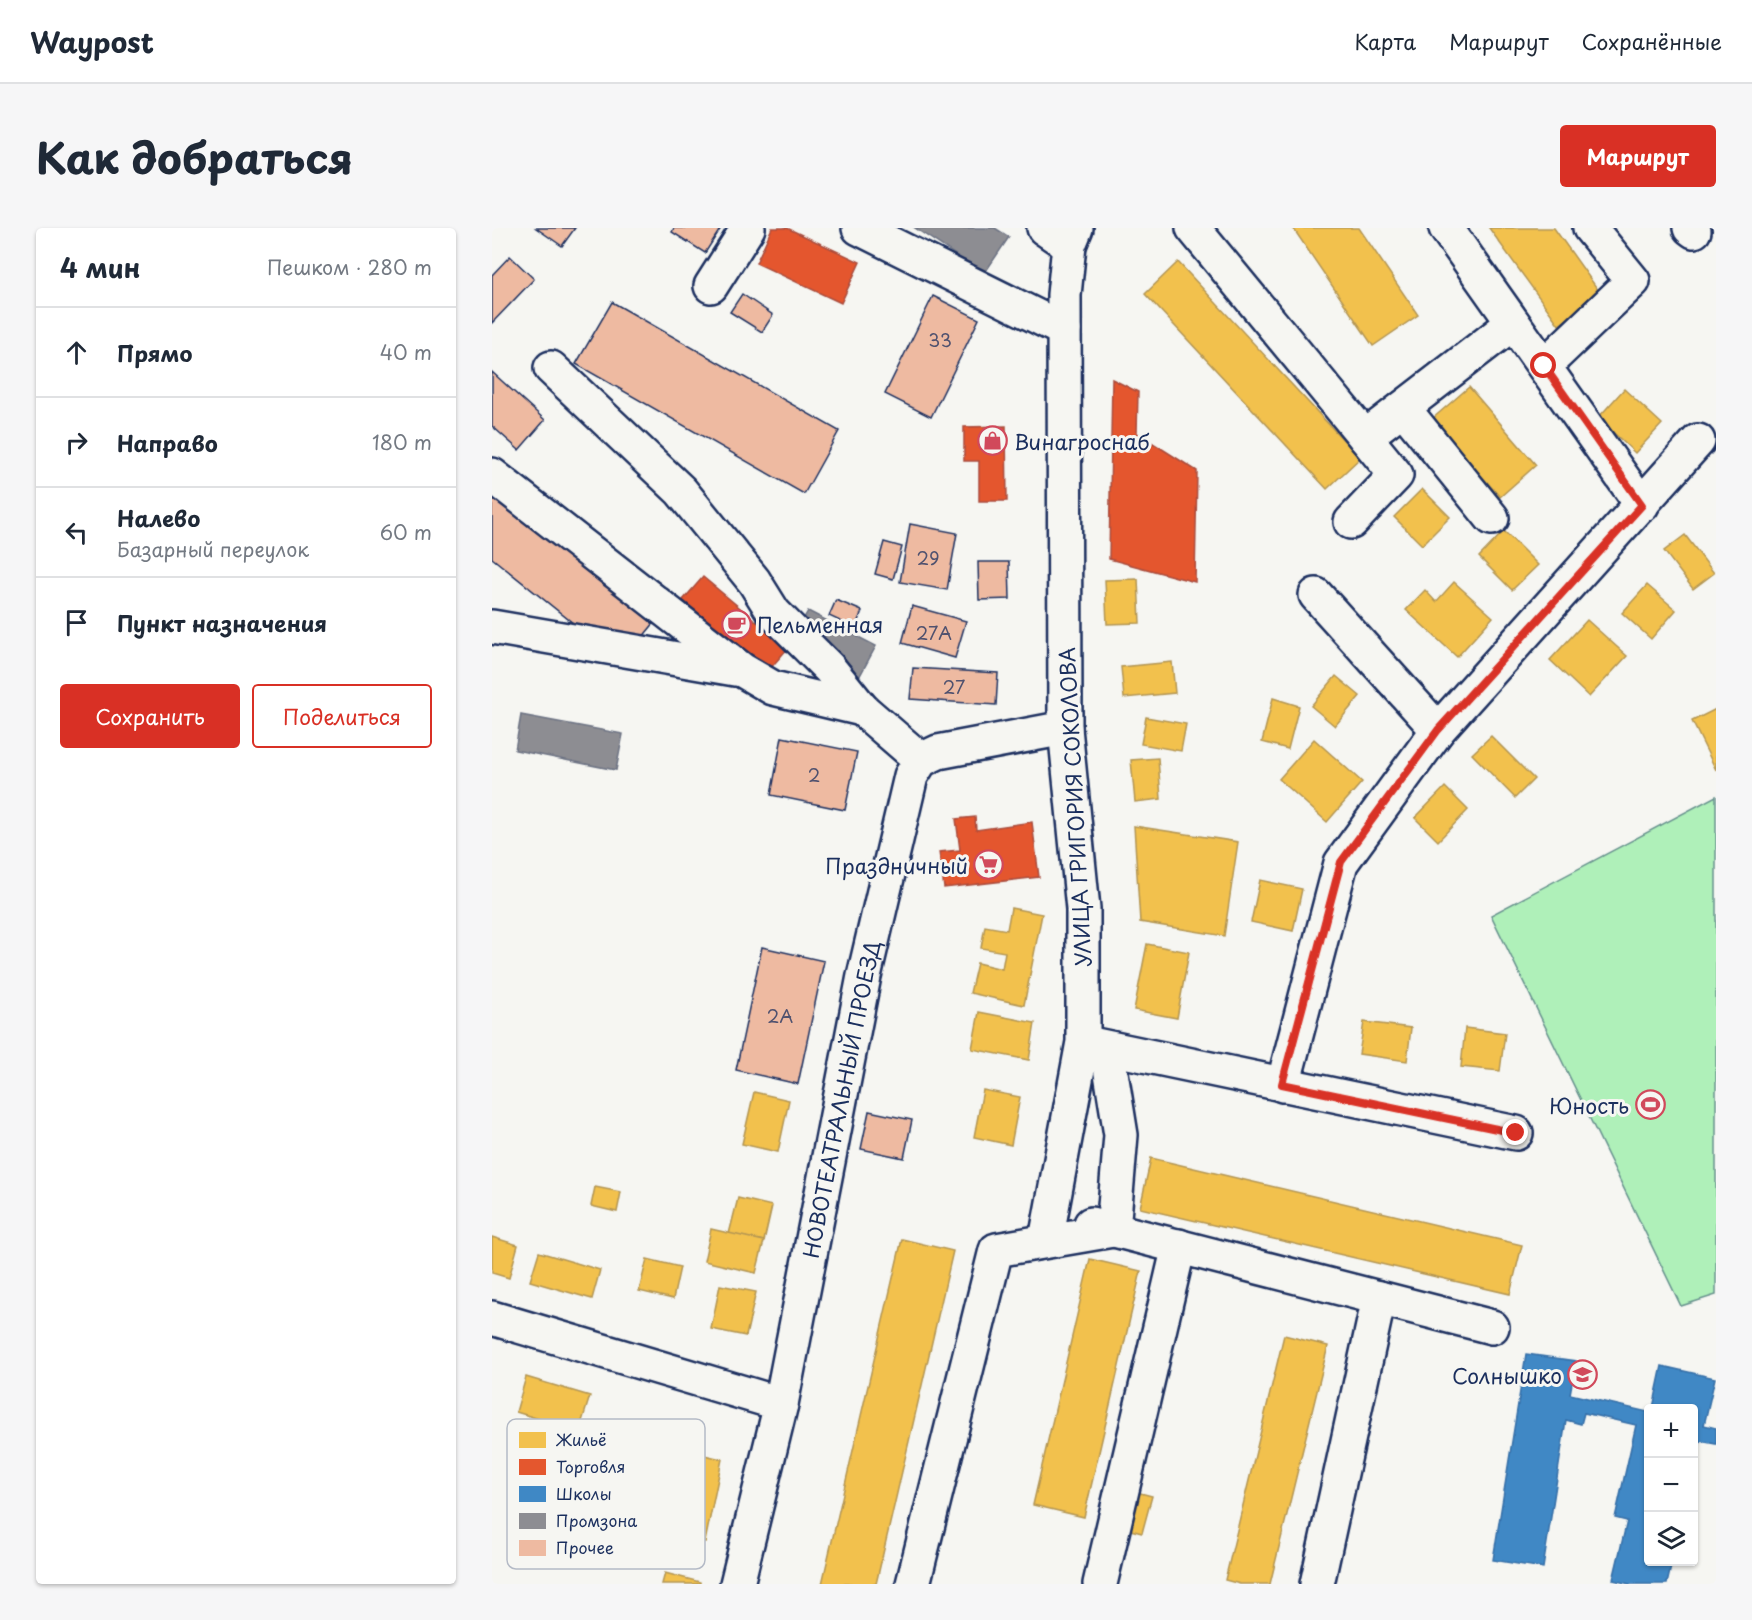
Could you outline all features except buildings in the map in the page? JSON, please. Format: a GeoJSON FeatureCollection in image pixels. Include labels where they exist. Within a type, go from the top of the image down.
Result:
{"type":"FeatureCollection","features":[{"type":"Feature","properties":{"kind":"street"},"geometry":{"type":"LineString","coordinates":[[711,286],[748,228]]}},
{"type":"Feature","properties":{"kind":"street"},"geometry":{"type":"LineString","coordinates":[[859,228],[1065,330]]}},
{"type":"Feature","properties":{"kind":"street"},"geometry":{"type":"LineString","coordinates":[[1193,228],[1396,475],[1351,522]]}},
{"type":"Feature","properties":{"kind":"street"},"geometry":{"type":"LineString","coordinates":[[1446,228],[1642,505]]}},
{"type":"Feature","properties":{"kind":"street"},"geometry":{"type":"LineString","coordinates":[[1544,366],[1633,281],[1590,228]]}},
{"type":"Feature","properties":{"kind":"street","name":"УЛИЦА ГРИГОРИЯ СОКОЛОВА"},"geometry":{"type":"LineString","coordinates":[[1049,1227],[1095,1045],[1065,728],[1063,234]]}},
{"type":"Feature","properties":{"kind":"street"},"geometry":{"type":"LineString","coordinates":[[1365,437],[1513,323]]}},
{"type":"Feature","properties":{"kind":"street"},"geometry":{"type":"LineString","coordinates":[[551,368],[681,491],[754,581],[774,613],[829,668],[862,710],[921,760],[938,752],[1065,728]]}},
{"type":"Feature","properties":{"kind":"street"},"geometry":{"type":"LineString","coordinates":[[1403,408],[1492,518]]}},
{"type":"Feature","properties":{"kind":"street"},"geometry":{"type":"LineString","coordinates":[[1282,1084],[1341,862],[1438,730],[1698,441]]}},
{"type":"Feature","properties":{"kind":"street"},"geometry":{"type":"LineString","coordinates":[[492,475],[741,670],[774,688],[862,710]]}},
{"type":"Feature","properties":{"kind":"street"},"geometry":{"type":"LineString","coordinates":[[1316,595],[1438,730]]}},
{"type":"Feature","properties":{"kind":"street"},"geometry":{"type":"LineString","coordinates":[[492,627],[741,670]]}},
{"type":"Feature","properties":{"kind":"street","name":"НОВОТЕАТРАЛЬНЫЙ ПРОЕЗД"},"geometry":{"type":"LineString","coordinates":[[737,1584],[781,1404],[864,976],[904,796],[911,776],[921,760]]}},
{"type":"Feature","properties":{"kind":"street"},"geometry":{"type":"LineString","coordinates":[[1113,1230],[1121,1135],[1095,1045],[1516,1133]]}},
{"type":"Feature","properties":{"kind":"street"},"geometry":{"type":"LineString","coordinates":[[913,1584],[996,1250],[1049,1227],[1113,1230],[1492,1327]]}},
{"type":"Feature","properties":{"kind":"street"},"geometry":{"type":"LineString","coordinates":[[1100,1584],[1179,1246]]}},
{"type":"Feature","properties":{"kind":"street"},"geometry":{"type":"LineString","coordinates":[[1317,1584],[1379,1298]]}},
{"type":"Feature","properties":{"kind":"street"},"geometry":{"type":"LineString","coordinates":[[492,1318],[781,1404]]}},
{"type":"Feature","properties":{"kind":"green space","name":"Юность"},"geometry":{"type":"Polygon","coordinates":[[[1716,796],[1716,1295],[1681,1306],[1491,915],[1716,796]]]}},
{"type":"Feature","properties":{"kind":"place","name":"Винагроснаб"},"geometry":{"type":"Point","coordinates":[993,441]}},
{"type":"Feature","properties":{"kind":"place","name":"Пельменная"},"geometry":{"type":"Point","coordinates":[736,624]}},
{"type":"Feature","properties":{"kind":"place","name":"Праздничный"},"geometry":{"type":"Point","coordinates":[989,865]}},
{"type":"Feature","properties":{"kind":"place","name":"Юность"},"geometry":{"type":"Point","coordinates":[1650,1105]}},
{"type":"Feature","properties":{"kind":"place","name":"Солнышко"},"geometry":{"type":"Point","coordinates":[1583,1375]}},
{"type":"Feature","properties":{"kind":"route"},"geometry":{"type":"LineString","coordinates":[[1516,1133],[1282,1084],[1341,862],[1438,730],[1642,505],[1544,366]]}}]}
